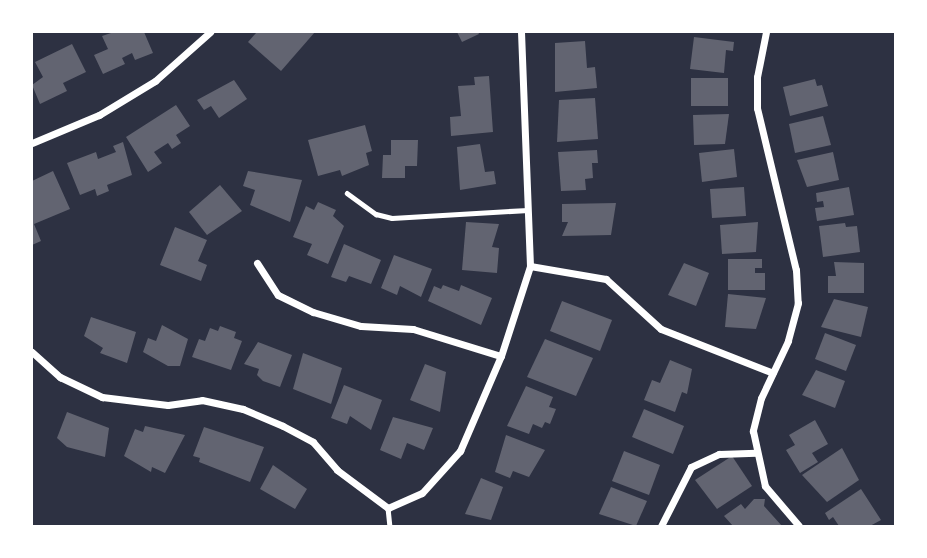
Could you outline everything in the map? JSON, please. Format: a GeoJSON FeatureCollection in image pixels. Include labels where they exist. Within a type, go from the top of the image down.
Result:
{"type":"FeatureCollection","features":[{"type":"Feature","properties":{"kind":"street"},"geometry":{"type":"LineString","coordinates":[[32,143],[99,115],[156,81],[211,32]]}},
{"type":"Feature","properties":{"kind":"street"},"geometry":{"type":"LineString","coordinates":[[32,352],[60,377],[102,397],[168,405],[202,400],[243,409],[283,426],[313,442],[347,479],[388,508],[422,493],[460,450],[501,356],[530,266],[521,32]]}},
{"type":"Feature","properties":{"kind":"street"},"geometry":{"type":"LineString","coordinates":[[766,32],[757,77],[757,108],[796,270],[798,303],[756,413],[756,453],[765,486],[799,527]]}},
{"type":"Feature","properties":{"kind":"street"},"geometry":{"type":"LineString","coordinates":[[257,262],[278,295],[313,312],[362,326],[413,329],[501,356]]}},
{"type":"Feature","properties":{"kind":"street"},"geometry":{"type":"LineString","coordinates":[[530,266],[606,279],[661,329],[773,373]]}},
{"type":"Feature","properties":{"kind":"street"},"geometry":{"type":"LineString","coordinates":[[661,527],[691,467],[719,454],[756,453]]}},
{"type":"Feature","properties":{"kind":"lane"},"geometry":{"type":"LineString","coordinates":[[346,193],[376,214],[392,218],[529,210]]}},
{"type":"Feature","properties":{"kind":"lane"},"geometry":{"type":"LineString","coordinates":[[388,508],[390,527]]}},
{"type":"Feature","properties":{"kind":"building"},"geometry":{"type":"Polygon","coordinates":[[[114,32],[144,32],[153,53],[135,60],[132,53],[122,58],[125,64],[103,74],[94,55],[108,49],[102,36],[114,32]]]}},
{"type":"Feature","properties":{"kind":"building"},"geometry":{"type":"Polygon","coordinates":[[[257,32],[315,32],[281,71],[248,42],[257,32]]]}},
{"type":"Feature","properties":{"kind":"building"},"geometry":{"type":"Polygon","coordinates":[[[457,32],[478,32],[479,34],[462,42],[457,32]]]}},
{"type":"Feature","properties":{"kind":"building"},"geometry":{"type":"Polygon","coordinates":[[[694,37],[734,42],[733,51],[726,50],[724,73],[690,69],[694,37]]]}},
{"type":"Feature","properties":{"kind":"building"},"geometry":{"type":"Polygon","coordinates":[[[585,41],[587,68],[595,67],[597,88],[555,92],[555,43],[585,41]]]}},
{"type":"Feature","properties":{"kind":"building"},"geometry":{"type":"Polygon","coordinates":[[[72,44],[86,72],[63,83],[67,91],[40,104],[32,85],[43,77],[35,62],[72,44]]]}},
{"type":"Feature","properties":{"kind":"building"},"geometry":{"type":"Polygon","coordinates":[[[489,76],[493,132],[451,136],[450,117],[461,116],[458,86],[475,85],[474,77],[489,76]]]}},
{"type":"Feature","properties":{"kind":"building"},"geometry":{"type":"Polygon","coordinates":[[[691,78],[728,78],[728,106],[691,106],[691,78]]]}},
{"type":"Feature","properties":{"kind":"building"},"geometry":{"type":"Polygon","coordinates":[[[815,79],[817,86],[822,85],[828,106],[790,116],[783,87],[815,79]]]}},
{"type":"Feature","properties":{"kind":"building"},"geometry":{"type":"Polygon","coordinates":[[[234,80],[247,99],[219,118],[211,106],[204,110],[197,100],[234,80]]]}},
{"type":"Feature","properties":{"kind":"building"},"geometry":{"type":"Polygon","coordinates":[[[595,98],[598,139],[557,142],[559,100],[595,98]]]}},
{"type":"Feature","properties":{"kind":"building"},"geometry":{"type":"Polygon","coordinates":[[[176,105],[190,126],[176,135],[181,143],[172,149],[168,143],[154,152],[162,163],[148,172],[126,137],[176,105]]]}},
{"type":"Feature","properties":{"kind":"building"},"geometry":{"type":"Polygon","coordinates":[[[729,114],[725,144],[694,145],[693,115],[729,114]]]}},
{"type":"Feature","properties":{"kind":"building"},"geometry":{"type":"Polygon","coordinates":[[[823,116],[831,145],[795,153],[789,124],[823,116]]]}},
{"type":"Feature","properties":{"kind":"building"},"geometry":{"type":"Polygon","coordinates":[[[365,125],[372,151],[366,153],[369,165],[342,176],[340,170],[318,176],[308,140],[365,125]]]}},
{"type":"Feature","properties":{"kind":"building"},"geometry":{"type":"Polygon","coordinates":[[[391,140],[418,140],[417,166],[405,166],[405,178],[382,178],[383,155],[391,155],[391,140]]]}},
{"type":"Feature","properties":{"kind":"building"},"geometry":{"type":"Polygon","coordinates":[[[123,142],[132,175],[107,185],[109,191],[97,196],[95,189],[80,195],[67,163],[96,152],[98,159],[116,152],[113,146],[123,142]]]}},
{"type":"Feature","properties":{"kind":"building"},"geometry":{"type":"Polygon","coordinates":[[[480,144],[485,172],[494,171],[496,184],[460,190],[457,147],[480,144]]]}},
{"type":"Feature","properties":{"kind":"building"},"geometry":{"type":"Polygon","coordinates":[[[734,149],[737,177],[702,182],[699,153],[734,149]]]}},
{"type":"Feature","properties":{"kind":"building"},"geometry":{"type":"Polygon","coordinates":[[[597,150],[598,163],[592,163],[593,178],[585,179],[586,190],[561,191],[558,152],[597,150]]]}},
{"type":"Feature","properties":{"kind":"building"},"geometry":{"type":"Polygon","coordinates":[[[833,152],[839,180],[807,187],[797,160],[833,152]]]}},
{"type":"Feature","properties":{"kind":"building"},"geometry":{"type":"Polygon","coordinates":[[[53,171],[70,209],[34,224],[41,241],[32,245],[32,181],[53,171]]]}},
{"type":"Feature","properties":{"kind":"building"},"geometry":{"type":"Polygon","coordinates":[[[248,171],[302,180],[290,222],[250,205],[255,190],[243,186],[248,171]]]}},
{"type":"Feature","properties":{"kind":"building"},"geometry":{"type":"Polygon","coordinates":[[[220,185],[242,211],[207,235],[189,212],[220,185]]]}},
{"type":"Feature","properties":{"kind":"building"},"geometry":{"type":"Polygon","coordinates":[[[744,187],[746,216],[712,218],[710,189],[744,187]]]}},
{"type":"Feature","properties":{"kind":"building"},"geometry":{"type":"Polygon","coordinates":[[[849,187],[854,215],[817,221],[815,208],[824,207],[823,201],[817,202],[816,193],[849,187]]]}},
{"type":"Feature","properties":{"kind":"building"},"geometry":{"type":"Polygon","coordinates":[[[318,202],[336,210],[333,216],[344,226],[328,264],[307,255],[312,244],[293,237],[306,206],[314,210],[318,202]]]}},
{"type":"Feature","properties":{"kind":"building"},"geometry":{"type":"Polygon","coordinates":[[[616,203],[611,235],[562,236],[568,222],[562,222],[562,204],[616,203]]]}},
{"type":"Feature","properties":{"kind":"building"},"geometry":{"type":"Polygon","coordinates":[[[466,222],[499,224],[492,247],[499,248],[497,273],[462,270],[466,222]]]}},
{"type":"Feature","properties":{"kind":"building"},"geometry":{"type":"Polygon","coordinates":[[[758,222],[756,252],[722,254],[720,225],[758,222]]]}},
{"type":"Feature","properties":{"kind":"building"},"geometry":{"type":"Polygon","coordinates":[[[845,223],[846,227],[857,226],[860,252],[823,257],[819,226],[845,223]]]}},
{"type":"Feature","properties":{"kind":"building"},"geometry":{"type":"Polygon","coordinates":[[[175,227],[207,240],[198,261],[207,265],[201,281],[160,265],[175,227]]]}},
{"type":"Feature","properties":{"kind":"building"},"geometry":{"type":"Polygon","coordinates":[[[344,244],[381,260],[371,284],[349,276],[346,282],[331,277],[344,244]]]}},
{"type":"Feature","properties":{"kind":"building"},"geometry":{"type":"Polygon","coordinates":[[[394,255],[432,269],[421,297],[400,286],[397,295],[381,288],[394,255]]]}},
{"type":"Feature","properties":{"kind":"building"},"geometry":{"type":"Polygon","coordinates":[[[728,259],[762,259],[762,268],[755,268],[755,273],[765,273],[765,290],[728,290],[728,259]]]}},
{"type":"Feature","properties":{"kind":"building"},"geometry":{"type":"Polygon","coordinates":[[[834,262],[864,263],[864,293],[828,293],[828,276],[836,276],[834,262]]]}},
{"type":"Feature","properties":{"kind":"building"},"geometry":{"type":"Polygon","coordinates":[[[684,263],[709,273],[696,306],[668,295],[684,263]]]}},
{"type":"Feature","properties":{"kind":"building"},"geometry":{"type":"Polygon","coordinates":[[[443,285],[459,291],[461,285],[492,298],[481,325],[428,301],[434,286],[441,289],[443,285]]]}},
{"type":"Feature","properties":{"kind":"building"},"geometry":{"type":"Polygon","coordinates":[[[728,294],[766,298],[756,329],[725,327],[728,294]]]}},
{"type":"Feature","properties":{"kind":"building"},"geometry":{"type":"Polygon","coordinates":[[[834,299],[868,307],[861,337],[821,327],[834,299]]]}},
{"type":"Feature","properties":{"kind":"building"},"geometry":{"type":"Polygon","coordinates":[[[562,301],[612,320],[600,351],[550,331],[562,301]]]}},
{"type":"Feature","properties":{"kind":"building"},"geometry":{"type":"Polygon","coordinates":[[[91,317],[136,332],[127,363],[100,353],[103,348],[84,336],[91,317]]]}},
{"type":"Feature","properties":{"kind":"building"},"geometry":{"type":"Polygon","coordinates":[[[162,325],[188,339],[180,366],[168,366],[143,352],[148,338],[156,341],[162,325]]]}},
{"type":"Feature","properties":{"kind":"building"},"geometry":{"type":"Polygon","coordinates":[[[220,326],[236,332],[234,338],[242,341],[231,370],[192,357],[199,339],[205,341],[210,328],[218,331],[220,326]]]}},
{"type":"Feature","properties":{"kind":"building"},"geometry":{"type":"Polygon","coordinates":[[[825,333],[856,345],[846,371],[815,359],[825,333]]]}},
{"type":"Feature","properties":{"kind":"building"},"geometry":{"type":"Polygon","coordinates":[[[545,339],[593,358],[576,396],[527,377],[545,339]]]}},
{"type":"Feature","properties":{"kind":"building"},"geometry":{"type":"Polygon","coordinates":[[[258,342],[292,355],[280,387],[263,381],[257,375],[259,369],[244,364],[258,342]]]}},
{"type":"Feature","properties":{"kind":"building"},"geometry":{"type":"Polygon","coordinates":[[[303,353],[342,368],[331,404],[293,389],[303,353]]]}},
{"type":"Feature","properties":{"kind":"building"},"geometry":{"type":"Polygon","coordinates":[[[670,360],[692,369],[687,394],[682,392],[675,412],[644,400],[652,380],[660,383],[670,360]]]}},
{"type":"Feature","properties":{"kind":"building"},"geometry":{"type":"Polygon","coordinates":[[[425,364],[446,372],[440,412],[410,400],[425,364]]]}},
{"type":"Feature","properties":{"kind":"building"},"geometry":{"type":"Polygon","coordinates":[[[816,370],[845,381],[835,408],[802,395],[816,370]]]}},
{"type":"Feature","properties":{"kind":"building"},"geometry":{"type":"Polygon","coordinates":[[[344,385],[382,400],[371,430],[350,416],[347,424],[331,418],[344,385]]]}},
{"type":"Feature","properties":{"kind":"building"},"geometry":{"type":"Polygon","coordinates":[[[526,386],[553,397],[549,407],[556,409],[550,424],[545,422],[542,428],[533,424],[529,434],[507,426],[526,386]]]}},
{"type":"Feature","properties":{"kind":"building"},"geometry":{"type":"Polygon","coordinates":[[[644,409],[684,426],[673,454],[632,437],[644,409]]]}},
{"type":"Feature","properties":{"kind":"building"},"geometry":{"type":"Polygon","coordinates":[[[67,412],[109,428],[105,457],[67,447],[57,438],[67,412]]]}},
{"type":"Feature","properties":{"kind":"building"},"geometry":{"type":"Polygon","coordinates":[[[393,417],[433,428],[424,450],[407,443],[401,459],[380,450],[393,417]]]}},
{"type":"Feature","properties":{"kind":"building"},"geometry":{"type":"Polygon","coordinates":[[[815,420],[828,444],[812,453],[818,462],[800,473],[786,450],[795,445],[789,435],[815,420]]]}},
{"type":"Feature","properties":{"kind":"building"},"geometry":{"type":"Polygon","coordinates":[[[145,426],[185,435],[165,473],[152,467],[151,472],[124,456],[135,429],[143,432],[145,426]]]}},
{"type":"Feature","properties":{"kind":"building"},"geometry":{"type":"Polygon","coordinates":[[[204,427],[264,447],[250,482],[199,462],[200,458],[193,456],[204,427]]]}},
{"type":"Feature","properties":{"kind":"building"},"geometry":{"type":"Polygon","coordinates":[[[506,435],[545,450],[529,477],[513,471],[510,478],[495,472],[506,435]]]}},
{"type":"Feature","properties":{"kind":"building"},"geometry":{"type":"Polygon","coordinates":[[[842,448],[859,480],[827,502],[802,475],[842,448]]]}},
{"type":"Feature","properties":{"kind":"building"},"geometry":{"type":"Polygon","coordinates":[[[624,451],[660,465],[649,495],[612,481],[624,451]]]}},
{"type":"Feature","properties":{"kind":"building"},"geometry":{"type":"Polygon","coordinates":[[[732,456],[752,486],[717,509],[695,480],[732,456]]]}},
{"type":"Feature","properties":{"kind":"building"},"geometry":{"type":"Polygon","coordinates":[[[273,465],[307,489],[295,509],[260,489],[273,465]]]}},
{"type":"Feature","properties":{"kind":"building"},"geometry":{"type":"Polygon","coordinates":[[[481,478],[503,487],[491,520],[465,514],[481,478]]]}},
{"type":"Feature","properties":{"kind":"building"},"geometry":{"type":"Polygon","coordinates":[[[611,487],[647,501],[636,526],[599,514],[611,487]]]}},
{"type":"Feature","properties":{"kind":"building"},"geometry":{"type":"Polygon","coordinates":[[[861,489],[881,520],[870,526],[839,526],[833,517],[829,520],[825,513],[861,489]]]}},
{"type":"Feature","properties":{"kind":"building"},"geometry":{"type":"Polygon","coordinates":[[[754,499],[765,499],[764,506],[782,526],[733,526],[724,516],[741,504],[745,509],[754,499]]]}}]}
